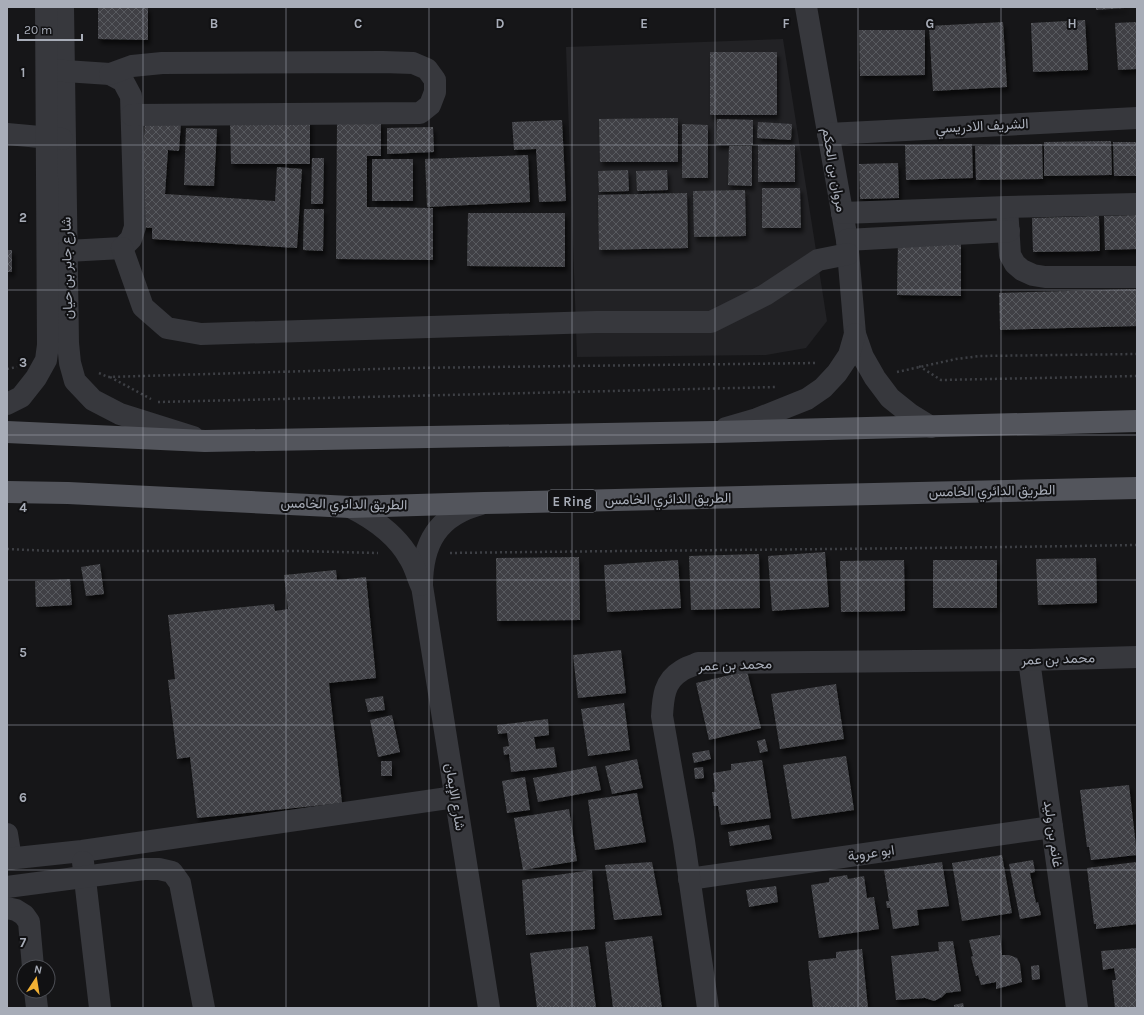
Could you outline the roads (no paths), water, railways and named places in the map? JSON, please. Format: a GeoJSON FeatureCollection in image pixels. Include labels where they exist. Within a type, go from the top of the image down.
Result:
{"type":"FeatureCollection","features":[{"type":"Feature","properties":{"kind":"main road"},"geometry":{"type":"LineString","coordinates":[[7,432],[205,441],[715,432],[1137,420]]}},
{"type":"Feature","properties":{"kind":"main road","name":"الطريق الدائري الخامس"},"geometry":{"type":"LineString","coordinates":[[7,492],[68,493],[350,508],[484,503],[1137,488]]}},
{"type":"Feature","properties":{"kind":"street","name":"شارع جابر بن حيان"},"geometry":{"type":"LineString","coordinates":[[7,404],[22,397],[36,378],[46,360],[48,345],[56,139],[55,70],[46,7]]}},
{"type":"Feature","properties":{"kind":"street","name":"شارع جابر بن حيان"},"geometry":{"type":"LineString","coordinates":[[55,70],[64,7]]}},
{"type":"Feature","properties":{"kind":"street","name":"مروان بن الحكم"},"geometry":{"type":"LineString","coordinates":[[806,7],[847,247],[855,334],[863,357],[874,378],[890,398],[910,414],[932,427]]}},
{"type":"Feature","properties":{"kind":"street"},"geometry":{"type":"LineString","coordinates":[[110,74],[132,66],[162,63],[384,62],[413,63],[427,69],[435,80],[435,92],[430,105],[420,113],[132,115]]}},
{"type":"Feature","properties":{"kind":"street"},"geometry":{"type":"LineString","coordinates":[[55,70],[110,74],[123,81],[131,96],[135,227],[131,239],[122,248],[66,251]]}},
{"type":"Feature","properties":{"kind":"street","name":"الشريف الادريسي"},"geometry":{"type":"LineString","coordinates":[[828,134],[1137,118]]}},
{"type":"Feature","properties":{"kind":"street"},"geometry":{"type":"LineString","coordinates":[[7,134],[56,139]]}},
{"type":"Feature","properties":{"kind":"street","name":"شارع جابر بن حيان"},"geometry":{"type":"LineString","coordinates":[[56,139],[66,251],[68,343],[74,382],[93,400],[120,414],[205,441]]}},
{"type":"Feature","properties":{"kind":"street"},"geometry":{"type":"LineString","coordinates":[[842,214],[1007,207],[1137,204]]}},
{"type":"Feature","properties":{"kind":"street"},"geometry":{"type":"LineString","coordinates":[[1007,207],[1010,255],[1018,267],[1033,275],[1044,277],[1137,276]]}},
{"type":"Feature","properties":{"kind":"street"},"geometry":{"type":"LineString","coordinates":[[122,248],[143,307],[167,328],[201,334],[596,322],[711,322],[765,295],[818,260],[847,247],[1009,231]]}},
{"type":"Feature","properties":{"kind":"street","name":"مروان بن الحكم"},"geometry":{"type":"LineString","coordinates":[[715,432],[757,419],[807,399],[823,388],[837,373],[848,355],[855,334]]}},
{"type":"Feature","properties":{"kind":"street"},"geometry":{"type":"LineString","coordinates":[[417,556],[441,525],[468,507],[484,503]]}},
{"type":"Feature","properties":{"kind":"street","name":"شارع الإيمان"},"geometry":{"type":"LineString","coordinates":[[350,508],[368,516],[385,528],[399,543],[417,556],[489,1008]]}},
{"type":"Feature","properties":{"kind":"street","name":"محمد بن عمر"},"geometry":{"type":"LineString","coordinates":[[708,1008],[689,879],[662,716],[663,695],[669,682],[680,670],[698,664],[1029,660],[1137,657]]}},
{"type":"Feature","properties":{"kind":"street","name":"غانم بن وليد"},"geometry":{"type":"LineString","coordinates":[[1029,660],[1077,1008]]}},
{"type":"Feature","properties":{"kind":"street"},"geometry":{"type":"LineString","coordinates":[[7,834],[9,859],[82,851],[455,797]]}},
{"type":"Feature","properties":{"kind":"street","name":"ابو عروبة"},"geometry":{"type":"LineString","coordinates":[[689,879],[1052,827]]}},
{"type":"Feature","properties":{"kind":"street"},"geometry":{"type":"LineString","coordinates":[[82,851],[100,1008]]}},
{"type":"Feature","properties":{"kind":"street"},"geometry":{"type":"LineString","coordinates":[[7,887],[144,869],[159,868],[172,872],[180,883],[204,1008]]}},
{"type":"Feature","properties":{"kind":"street"},"geometry":{"type":"LineString","coordinates":[[7,908],[24,915],[30,922],[32,959]]}}]}
